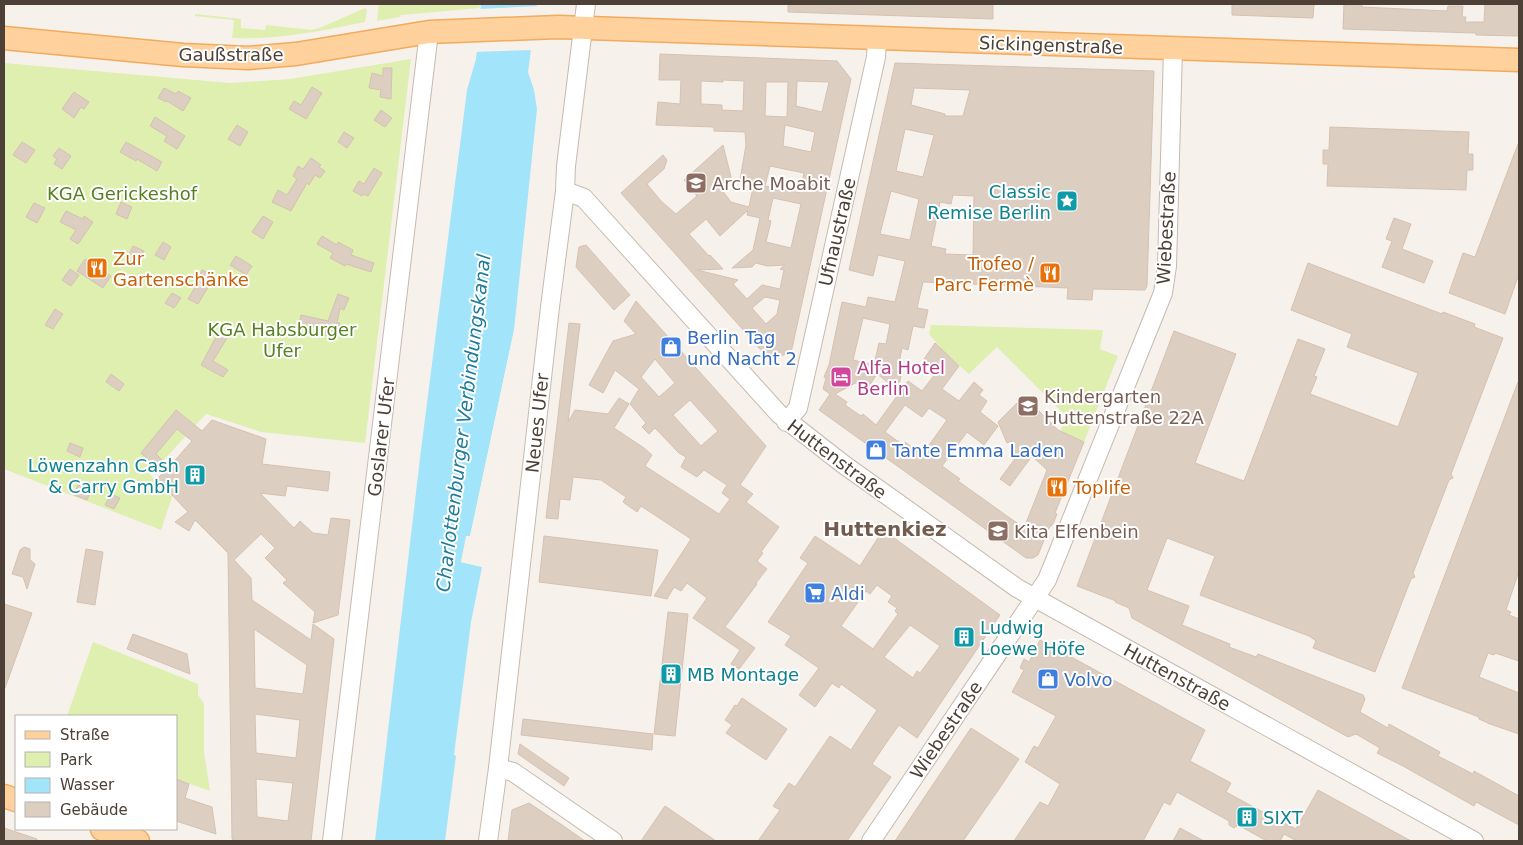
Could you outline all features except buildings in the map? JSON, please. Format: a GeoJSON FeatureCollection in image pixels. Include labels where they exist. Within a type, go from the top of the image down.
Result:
{"type":"FeatureCollection","features":[{"type":"Feature","properties":{"kind":"main road","name":"Sickingenstraße"},"geometry":{"type":"LineString","coordinates":[[558,27],[1519,60]]}},
{"type":"Feature","properties":{"kind":"main road","name":"Gaußstraße"},"geometry":{"type":"LineString","coordinates":[[4,38],[183,55],[248,58],[296,54],[429,32],[558,27]]}},
{"type":"Feature","properties":{"kind":"main road"},"geometry":{"type":"LineString","coordinates":[[105,830],[138,841]]}},
{"type":"Feature","properties":{"kind":"street","name":"Neues Ufer"},"geometry":{"type":"LineString","coordinates":[[488,841],[586,4]]}},
{"type":"Feature","properties":{"kind":"street","name":"Goslarer Ufer"},"geometry":{"type":"LineString","coordinates":[[332,841],[429,32]]}},
{"type":"Feature","properties":{"kind":"street","name":"Ufnaustraße"},"geometry":{"type":"LineString","coordinates":[[786,422],[798,408],[876,57],[877,39]]}},
{"type":"Feature","properties":{"kind":"street","name":"Wiebestraße"},"geometry":{"type":"LineString","coordinates":[[871,841],[1048,580],[1163,293],[1167,266],[1173,49]]}},
{"type":"Feature","properties":{"kind":"street","name":"Huttenstraße"},"geometry":{"type":"LineString","coordinates":[[565,191],[584,198],[786,422],[1009,583],[1474,841]]}},
{"type":"Feature","properties":{"kind":"street"},"geometry":{"type":"LineString","coordinates":[[498,768],[514,772],[614,841]]}},
{"type":"Feature","properties":{"kind":"green space"},"geometry":{"type":"Polygon","coordinates":[[[379,4],[479,4],[480,8],[401,15],[400,17],[377,21],[379,4]]]}},
{"type":"Feature","properties":{"kind":"green space"},"geometry":{"type":"Polygon","coordinates":[[[365,8],[367,10],[365,22],[315,32],[266,38],[232,38],[234,20],[195,16],[195,14],[241,19],[241,28],[265,30],[266,25],[312,30],[365,8]]]}},
{"type":"Feature","properties":{"kind":"green space"},"geometry":{"type":"Polygon","coordinates":[[[411,59],[365,443],[261,432],[206,414],[150,475],[172,497],[161,530],[4,469],[4,63],[230,83],[290,79],[411,59]]]}},
{"type":"Feature","properties":{"kind":"green space"},"geometry":{"type":"Polygon","coordinates":[[[931,325],[1103,330],[1100,349],[1118,356],[1084,442],[1067,434],[1060,434],[1065,415],[997,347],[969,374],[943,351],[929,334],[931,325]]]}},
{"type":"Feature","properties":{"kind":"green space"},"geometry":{"type":"Polygon","coordinates":[[[93,642],[198,684],[198,695],[204,704],[204,752],[210,791],[178,780],[178,715],[67,715],[93,642]]]}},
{"type":"Feature","properties":{"kind":"water","name":"Charlottenburger Verbindungskanal"},"geometry":{"type":"Polygon","coordinates":[[[481,4],[537,4],[528,72],[534,90],[537,109],[514,330],[470,537],[467,536],[461,562],[482,567],[471,622],[445,841],[375,841],[421,450],[467,90],[476,59],[481,4]]]}},
{"type":"Feature","properties":{"kind":"pier"},"geometry":{"type":"Polygon","coordinates":[[[539,6],[534,50],[474,52],[479,9],[539,6]]]}},
{"type":"Feature","properties":{"kind":"pier"},"geometry":{"type":"Polygon","coordinates":[[[519,307],[516,331],[472,537],[468,539],[464,560],[482,565],[482,567],[461,562],[466,536],[470,536],[519,307]]]}},
{"type":"Feature","properties":{"kind":"place","name":"Arche Moabit"},"geometry":{"type":"Point","coordinates":[696,183]}},
{"type":"Feature","properties":{"kind":"place","name":"Classic Remise Berlin"},"geometry":{"type":"Point","coordinates":[1067,201]}},
{"type":"Feature","properties":{"kind":"place","name":"Zur Gartenschänke"},"geometry":{"type":"Point","coordinates":[97,268]}},
{"type":"Feature","properties":{"kind":"place","name":"Trofeo / Parc Fermè"},"geometry":{"type":"Point","coordinates":[1050,273]}},
{"type":"Feature","properties":{"kind":"place","name":"Berlin Tag und Nacht 2"},"geometry":{"type":"Point","coordinates":[671,347]}},
{"type":"Feature","properties":{"kind":"place","name":"Alfa Hotel Berlin"},"geometry":{"type":"Point","coordinates":[841,377]}},
{"type":"Feature","properties":{"kind":"place","name":"Kindergarten Huttenstraße 22A"},"geometry":{"type":"Point","coordinates":[1028,406]}},
{"type":"Feature","properties":{"kind":"place","name":"Tante Emma Laden"},"geometry":{"type":"Point","coordinates":[876,450]}},
{"type":"Feature","properties":{"kind":"place","name":"Löwenzahn Cash & Carry GmbH"},"geometry":{"type":"Point","coordinates":[195,475]}},
{"type":"Feature","properties":{"kind":"place","name":"Toplife"},"geometry":{"type":"Point","coordinates":[1057,487]}},
{"type":"Feature","properties":{"kind":"place","name":"Kita Elfenbein"},"geometry":{"type":"Point","coordinates":[998,531]}},
{"type":"Feature","properties":{"kind":"place","name":"Aldi"},"geometry":{"type":"Point","coordinates":[815,593]}},
{"type":"Feature","properties":{"kind":"place","name":"Ludwig Loewe Höfe"},"geometry":{"type":"Point","coordinates":[964,637]}},
{"type":"Feature","properties":{"kind":"place","name":"MB Montage"},"geometry":{"type":"Point","coordinates":[671,674]}},
{"type":"Feature","properties":{"kind":"place","name":"Volvo"},"geometry":{"type":"Point","coordinates":[1048,679]}},
{"type":"Feature","properties":{"kind":"place","name":"SIXT"},"geometry":{"type":"Point","coordinates":[1247,817]}},
{"type":"Feature","properties":{"kind":"district","name":"Huttenkiez"},"geometry":{"type":"Point","coordinates":[885,529]}},
{"type":"Feature","properties":{"kind":"park label","name":"KGA Gerickeshof"},"geometry":{"type":"Point","coordinates":[122,193]}},
{"type":"Feature","properties":{"kind":"park label","name":"KGA Habsburger Ufer"},"geometry":{"type":"Point","coordinates":[282,339]}}]}
